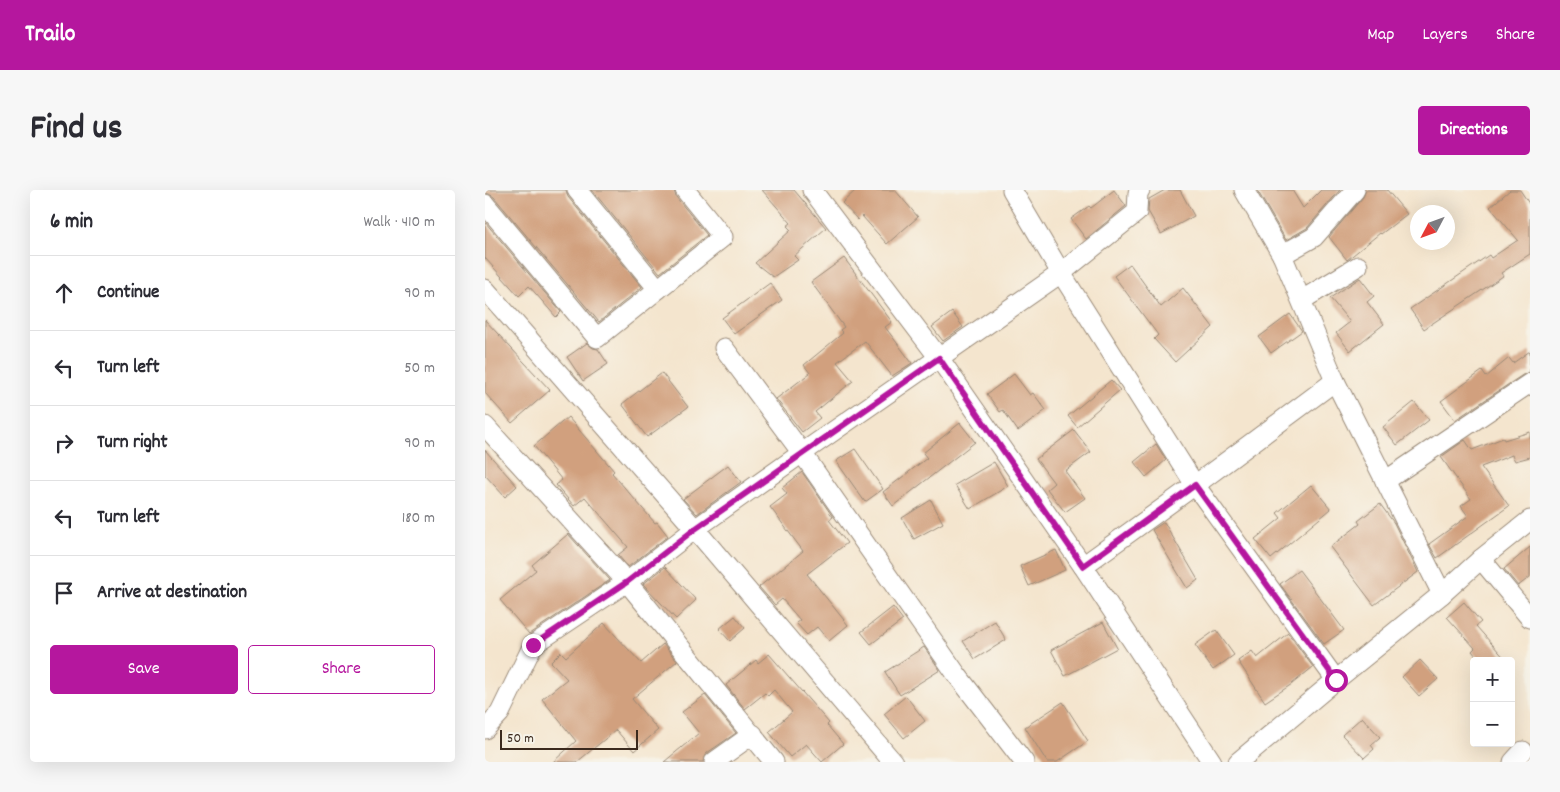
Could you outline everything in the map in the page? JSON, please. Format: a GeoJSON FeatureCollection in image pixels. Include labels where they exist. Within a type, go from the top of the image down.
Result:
{"type":"FeatureCollection","features":[{"type":"Feature","properties":{"kind":"street"},"geometry":{"type":"LineString","coordinates":[[577,190],[658,289]]}},
{"type":"Feature","properties":{"kind":"street"},"geometry":{"type":"LineString","coordinates":[[485,204],[597,338],[723,237],[685,190]]}},
{"type":"Feature","properties":{"kind":"street"},"geometry":{"type":"LineString","coordinates":[[812,190],[939,358],[1083,566],[1212,762]]}},
{"type":"Feature","properties":{"kind":"street"},"geometry":{"type":"LineString","coordinates":[[1012,190],[1061,273],[1195,485],[1336,680]]}},
{"type":"Feature","properties":{"kind":"street"},"geometry":{"type":"LineString","coordinates":[[485,729],[500,713],[533,645],[627,582],[695,529],[1061,273],[1137,212],[1138,193],[1140,190]]}},
{"type":"Feature","properties":{"kind":"street"},"geometry":{"type":"LineString","coordinates":[[1244,190],[1282,255],[1335,381],[1442,594]]}},
{"type":"Feature","properties":{"kind":"street"},"geometry":{"type":"LineString","coordinates":[[1282,255],[1314,237],[1355,190]]}},
{"type":"Feature","properties":{"kind":"street"},"geometry":{"type":"LineString","coordinates":[[1302,300],[1358,266]]}},
{"type":"Feature","properties":{"kind":"street"},"geometry":{"type":"LineString","coordinates":[[485,289],[695,529],[893,762]]}},
{"type":"Feature","properties":{"kind":"street"},"geometry":{"type":"LineString","coordinates":[[724,348],[802,453],[957,675],[1024,762]]}},
{"type":"Feature","properties":{"kind":"street"},"geometry":{"type":"LineString","coordinates":[[1083,566],[1335,381]]}},
{"type":"Feature","properties":{"kind":"street"},"geometry":{"type":"LineString","coordinates":[[1385,481],[1530,383]]}},
{"type":"Feature","properties":{"kind":"street"},"geometry":{"type":"LineString","coordinates":[[485,426],[627,582],[775,762]]}},
{"type":"Feature","properties":{"kind":"street"},"geometry":{"type":"LineString","coordinates":[[1238,762],[1442,594],[1481,558],[1530,520]]}},
{"type":"Feature","properties":{"kind":"street"},"geometry":{"type":"LineString","coordinates":[[1481,558],[1530,618]]}},
{"type":"Feature","properties":{"kind":"street"},"geometry":{"type":"LineString","coordinates":[[715,762],[753,734]]}},
{"type":"Feature","properties":{"kind":"building"},"geometry":{"type":"Polygon","coordinates":[[[485,190],[566,190],[568,197],[642,287],[599,322],[494,197],[485,193],[485,190]]]}},
{"type":"Feature","properties":{"kind":"building"},"geometry":{"type":"Polygon","coordinates":[[[592,190],[674,190],[676,197],[707,235],[660,273],[592,190]]]}},
{"type":"Feature","properties":{"kind":"building"},"geometry":{"type":"Polygon","coordinates":[[[762,190],[794,190],[826,228],[794,256],[798,260],[773,277],[755,263],[791,230],[787,226],[791,223],[762,190]]]}},
{"type":"Feature","properties":{"kind":"building"},"geometry":{"type":"Polygon","coordinates":[[[856,190],[895,190],[918,217],[887,244],[862,216],[858,220],[842,203],[856,190]]]}},
{"type":"Feature","properties":{"kind":"building"},"geometry":{"type":"Polygon","coordinates":[[[1114,190],[1126,206],[1086,239],[1071,219],[1089,206],[1091,208],[1114,190]]]}},
{"type":"Feature","properties":{"kind":"building"},"geometry":{"type":"Polygon","coordinates":[[[1165,190],[1180,190],[1194,216],[1161,234],[1148,211],[1149,199],[1165,190]]]}},
{"type":"Feature","properties":{"kind":"building"},"geometry":{"type":"Polygon","coordinates":[[[1257,190],[1292,190],[1303,208],[1321,190],[1340,190],[1307,228],[1286,240],[1257,190]]]}},
{"type":"Feature","properties":{"kind":"building"},"geometry":{"type":"Polygon","coordinates":[[[1366,190],[1387,190],[1407,214],[1347,260],[1329,237],[1363,197],[1366,190]]]}},
{"type":"Feature","properties":{"kind":"building"},"geometry":{"type":"Polygon","coordinates":[[[1510,190],[1520,190],[1530,205],[1530,254],[1501,273],[1503,276],[1424,329],[1410,309],[1489,255],[1491,258],[1518,240],[1490,207],[1510,190]]]}},
{"type":"Feature","properties":{"kind":"building"},"geometry":{"type":"Polygon","coordinates":[[[485,222],[561,312],[556,317],[529,286],[519,296],[485,258],[485,222]]]}},
{"type":"Feature","properties":{"kind":"building"},"geometry":{"type":"Polygon","coordinates":[[[844,258],[892,322],[885,327],[912,363],[892,376],[865,341],[837,362],[853,381],[815,412],[820,418],[802,432],[776,399],[810,373],[804,365],[843,333],[840,330],[844,327],[811,282],[844,258]]]}},
{"type":"Feature","properties":{"kind":"building"},"geometry":{"type":"Polygon","coordinates":[[[1130,264],[1161,307],[1183,288],[1213,327],[1175,362],[1154,339],[1158,335],[1114,276],[1130,264]]]}},
{"type":"Feature","properties":{"kind":"building"},"geometry":{"type":"Polygon","coordinates":[[[1360,278],[1374,296],[1367,302],[1384,324],[1350,351],[1336,333],[1350,322],[1330,298],[1360,278]]]}},
{"type":"Feature","properties":{"kind":"building"},"geometry":{"type":"Polygon","coordinates":[[[770,283],[782,300],[734,334],[722,318],[770,283]]]}},
{"type":"Feature","properties":{"kind":"building"},"geometry":{"type":"Polygon","coordinates":[[[952,312],[963,327],[943,341],[932,327],[952,312]]]}},
{"type":"Feature","properties":{"kind":"building"},"geometry":{"type":"Polygon","coordinates":[[[1290,314],[1302,331],[1271,353],[1259,337],[1290,314]]]}},
{"type":"Feature","properties":{"kind":"building"},"geometry":{"type":"Polygon","coordinates":[[[485,320],[550,390],[512,423],[485,393],[485,320]]]}},
{"type":"Feature","properties":{"kind":"building"},"geometry":{"type":"Polygon","coordinates":[[[587,343],[593,348],[598,349],[608,364],[583,381],[567,357],[587,343]]]}},
{"type":"Feature","properties":{"kind":"building"},"geometry":{"type":"Polygon","coordinates":[[[1530,351],[1530,372],[1524,374],[1455,420],[1441,401],[1482,371],[1486,377],[1509,358],[1513,363],[1530,351]]]}},
{"type":"Feature","properties":{"kind":"building"},"geometry":{"type":"Polygon","coordinates":[[[662,373],[688,407],[647,437],[622,404],[662,373]]]}},
{"type":"Feature","properties":{"kind":"building"},"geometry":{"type":"Polygon","coordinates":[[[1014,374],[1030,395],[1033,393],[1046,410],[1018,431],[1003,410],[1000,412],[987,394],[1014,374]]]}},
{"type":"Feature","properties":{"kind":"building"},"geometry":{"type":"Polygon","coordinates":[[[1111,380],[1120,390],[1077,427],[1068,416],[1111,380]]]}},
{"type":"Feature","properties":{"kind":"building"},"geometry":{"type":"Polygon","coordinates":[[[1414,402],[1429,420],[1397,445],[1383,427],[1414,402]]]}},
{"type":"Feature","properties":{"kind":"building"},"geometry":{"type":"Polygon","coordinates":[[[568,417],[614,471],[612,473],[668,536],[628,567],[618,555],[628,547],[585,497],[574,506],[556,485],[562,480],[534,446],[568,417]]]}},
{"type":"Feature","properties":{"kind":"building"},"geometry":{"type":"Polygon","coordinates":[[[960,423],[975,442],[893,506],[883,492],[927,458],[923,453],[960,423]]]}},
{"type":"Feature","properties":{"kind":"building"},"geometry":{"type":"Polygon","coordinates":[[[1074,430],[1091,452],[1065,471],[1085,498],[1065,512],[1047,489],[1054,483],[1036,459],[1074,430]]]}},
{"type":"Feature","properties":{"kind":"building"},"geometry":{"type":"Polygon","coordinates":[[[1530,432],[1530,457],[1515,461],[1512,455],[1481,467],[1509,506],[1437,558],[1429,544],[1468,516],[1461,506],[1471,499],[1441,457],[1465,440],[1472,450],[1503,438],[1504,440],[1530,432]]]}},
{"type":"Feature","properties":{"kind":"building"},"geometry":{"type":"Polygon","coordinates":[[[1156,444],[1166,460],[1146,477],[1134,462],[1156,444]]]}},
{"type":"Feature","properties":{"kind":"building"},"geometry":{"type":"Polygon","coordinates":[[[855,449],[883,489],[865,502],[836,461],[855,449]]]}},
{"type":"Feature","properties":{"kind":"building"},"geometry":{"type":"Polygon","coordinates":[[[485,450],[517,486],[505,497],[485,475],[485,450]]]}},
{"type":"Feature","properties":{"kind":"building"},"geometry":{"type":"Polygon","coordinates":[[[994,462],[1008,486],[970,509],[955,485],[994,462]]]}},
{"type":"Feature","properties":{"kind":"building"},"geometry":{"type":"Polygon","coordinates":[[[728,465],[741,482],[697,514],[683,499],[728,465]]]}},
{"type":"Feature","properties":{"kind":"building"},"geometry":{"type":"Polygon","coordinates":[[[802,472],[833,517],[829,520],[847,543],[807,574],[848,625],[829,641],[817,627],[807,635],[796,623],[800,620],[782,599],[775,605],[759,587],[803,551],[770,507],[787,494],[782,488],[802,472]]]}},
{"type":"Feature","properties":{"kind":"building"},"geometry":{"type":"Polygon","coordinates":[[[1311,485],[1331,509],[1271,559],[1255,539],[1281,518],[1277,513],[1311,485]]]}},
{"type":"Feature","properties":{"kind":"building"},"geometry":{"type":"Polygon","coordinates":[[[931,500],[943,523],[914,539],[902,518],[931,500]]]}},
{"type":"Feature","properties":{"kind":"building"},"geometry":{"type":"Polygon","coordinates":[[[1380,504],[1394,523],[1418,572],[1374,605],[1330,547],[1360,524],[1358,521],[1380,504]]]}},
{"type":"Feature","properties":{"kind":"building"},"geometry":{"type":"Polygon","coordinates":[[[1164,522],[1198,580],[1187,588],[1152,530],[1164,522]]]}},
{"type":"Feature","properties":{"kind":"building"},"geometry":{"type":"Polygon","coordinates":[[[568,534],[610,580],[529,634],[500,600],[536,570],[532,565],[568,534]]]}},
{"type":"Feature","properties":{"kind":"building"},"geometry":{"type":"Polygon","coordinates":[[[1530,547],[1530,577],[1518,586],[1504,569],[1530,547]]]}},
{"type":"Feature","properties":{"kind":"building"},"geometry":{"type":"Polygon","coordinates":[[[1056,550],[1065,570],[1029,586],[1020,566],[1056,550]]]}},
{"type":"Feature","properties":{"kind":"building"},"geometry":{"type":"Polygon","coordinates":[[[665,567],[696,600],[676,619],[643,584],[665,567]]]}},
{"type":"Feature","properties":{"kind":"building"},"geometry":{"type":"Polygon","coordinates":[[[1299,570],[1344,630],[1324,644],[1280,584],[1299,570]]]}},
{"type":"Feature","properties":{"kind":"building"},"geometry":{"type":"Polygon","coordinates":[[[1464,602],[1481,622],[1476,626],[1503,657],[1477,657],[1472,651],[1475,648],[1447,617],[1464,602]]]}},
{"type":"Feature","properties":{"kind":"building"},"geometry":{"type":"Polygon","coordinates":[[[893,607],[903,620],[871,644],[861,632],[893,607]]]}},
{"type":"Feature","properties":{"kind":"building"},"geometry":{"type":"Polygon","coordinates":[[[735,616],[745,628],[730,641],[719,629],[735,616]]]}},
{"type":"Feature","properties":{"kind":"building"},"geometry":{"type":"Polygon","coordinates":[[[995,621],[1006,640],[975,659],[963,641],[995,621]]]}},
{"type":"Feature","properties":{"kind":"building"},"geometry":{"type":"Polygon","coordinates":[[[1103,622],[1117,648],[1065,676],[1051,650],[1103,622]]]}},
{"type":"Feature","properties":{"kind":"building"},"geometry":{"type":"Polygon","coordinates":[[[604,623],[641,663],[663,644],[677,661],[632,699],[658,730],[634,751],[616,730],[577,762],[553,762],[576,741],[542,699],[567,679],[551,662],[561,652],[566,657],[604,623]]]}},
{"type":"Feature","properties":{"kind":"building"},"geometry":{"type":"Polygon","coordinates":[[[1216,630],[1234,655],[1213,670],[1195,645],[1216,630]]]}},
{"type":"Feature","properties":{"kind":"building"},"geometry":{"type":"Polygon","coordinates":[[[1288,633],[1313,667],[1265,702],[1238,661],[1252,651],[1257,658],[1288,633]]]}},
{"type":"Feature","properties":{"kind":"building"},"geometry":{"type":"Polygon","coordinates":[[[924,647],[940,670],[900,695],[885,672],[924,647]]]}},
{"type":"Feature","properties":{"kind":"building"},"geometry":{"type":"Polygon","coordinates":[[[769,654],[829,723],[827,725],[843,744],[822,762],[806,744],[790,757],[769,732],[792,712],[774,690],[768,696],[765,693],[745,709],[726,685],[756,660],[758,663],[769,654]]]}},
{"type":"Feature","properties":{"kind":"building"},"geometry":{"type":"Polygon","coordinates":[[[1420,660],[1438,679],[1419,696],[1402,677],[1420,660]]]}},
{"type":"Feature","properties":{"kind":"building"},"geometry":{"type":"Polygon","coordinates":[[[705,695],[736,733],[707,753],[703,762],[664,762],[699,733],[682,712],[705,695]]]}},
{"type":"Feature","properties":{"kind":"building"},"geometry":{"type":"Polygon","coordinates":[[[906,696],[925,721],[904,738],[884,714],[906,696]]]}},
{"type":"Feature","properties":{"kind":"building"},"geometry":{"type":"Polygon","coordinates":[[[1063,702],[1088,741],[1057,762],[1047,762],[1025,727],[1063,702]]]}},
{"type":"Feature","properties":{"kind":"building"},"geometry":{"type":"Polygon","coordinates":[[[1362,717],[1380,737],[1371,745],[1374,749],[1364,758],[1342,735],[1362,717]]]}},
{"type":"Feature","properties":{"kind":"route"},"geometry":{"type":"LineString","coordinates":[[533,645],[627,582],[695,529],[939,358],[1083,566],[1195,485],[1336,680]]}}]}
